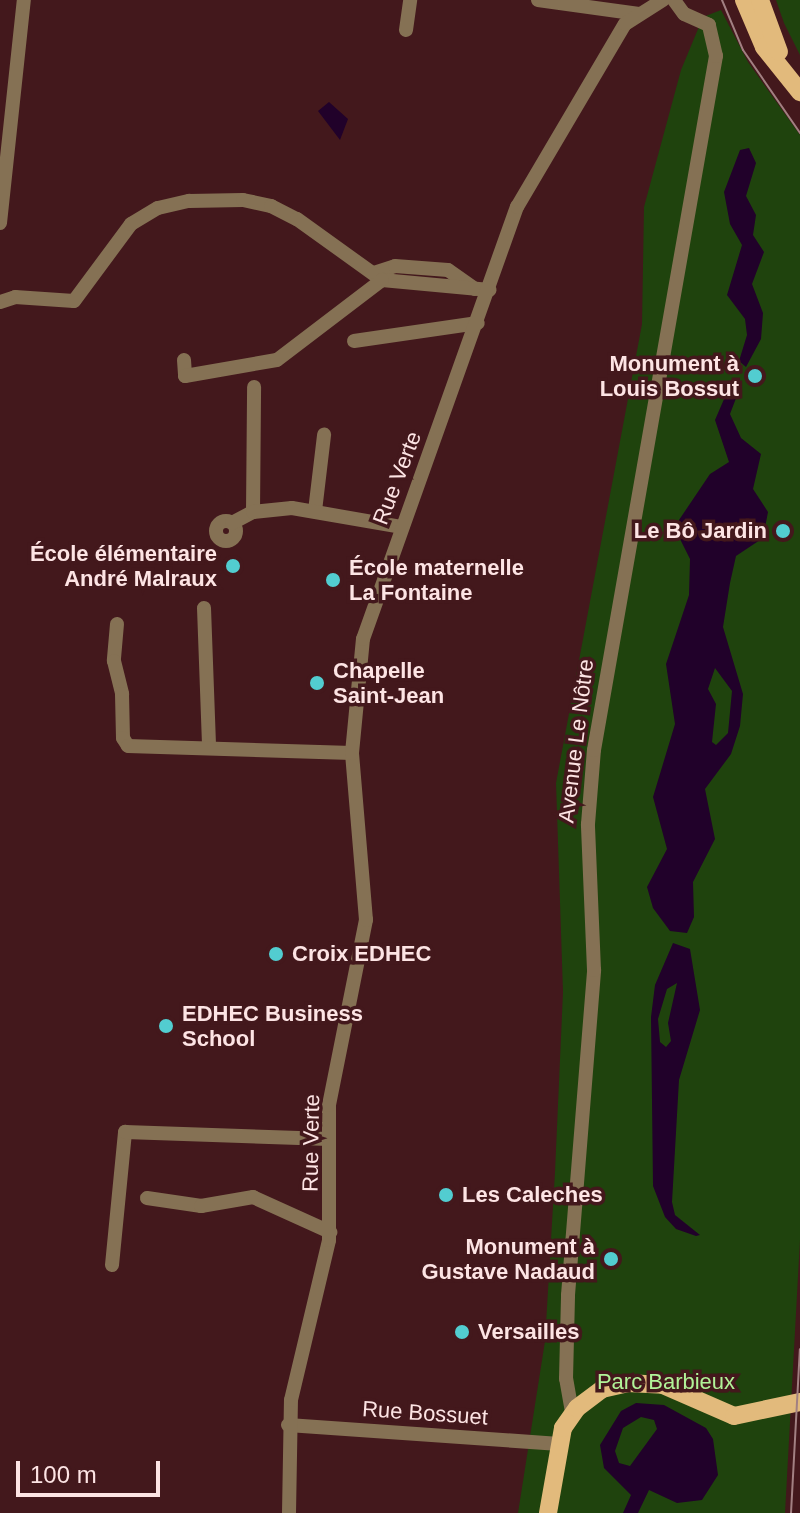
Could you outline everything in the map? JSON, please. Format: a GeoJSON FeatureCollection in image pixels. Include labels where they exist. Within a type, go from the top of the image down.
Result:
{"type":"FeatureCollection","features":[{"type":"Feature","properties":{"kind":"main road"},"geometry":{"type":"LineString","coordinates":[[744,0],[764,47],[800,91]]}},
{"type":"Feature","properties":{"kind":"main road"},"geometry":{"type":"LineString","coordinates":[[760,0],[776,47],[800,91]]}},
{"type":"Feature","properties":{"kind":"main road"},"geometry":{"type":"LineString","coordinates":[[548,1513],[559,1444],[572,1412],[602,1389],[627,1383],[671,1386],[734,1416],[800,1402]]}},
{"type":"Feature","properties":{"kind":"street"},"geometry":{"type":"LineString","coordinates":[[0,223],[24,0]]}},
{"type":"Feature","properties":{"kind":"street"},"geometry":{"type":"LineString","coordinates":[[406,30],[410,0]]}},
{"type":"Feature","properties":{"kind":"street"},"geometry":{"type":"LineString","coordinates":[[538,0],[637,9]]}},
{"type":"Feature","properties":{"kind":"street","name":"Rue Verte"},"geometry":{"type":"LineString","coordinates":[[289,1513],[288,1425],[296,1370],[330,1232],[331,1095],[366,920],[352,753],[363,639],[478,323],[482,289],[517,207],[618,34],[637,9],[663,0]]}},
{"type":"Feature","properties":{"kind":"street","name":"Avenue Le Nôtre"},"geometry":{"type":"LineString","coordinates":[[572,1412],[566,1379],[567,1324],[594,970],[588,824],[594,750],[716,63],[709,25],[684,14],[674,0]]}},
{"type":"Feature","properties":{"kind":"street"},"geometry":{"type":"LineString","coordinates":[[0,302],[15,297],[74,301],[131,224],[158,208],[189,201],[243,200],[271,206],[378,277],[482,289]]}},
{"type":"Feature","properties":{"kind":"street"},"geometry":{"type":"LineString","coordinates":[[184,360],[185,376],[277,360],[378,277]]}},
{"type":"Feature","properties":{"kind":"street"},"geometry":{"type":"LineString","coordinates":[[354,341],[478,323]]}},
{"type":"Feature","properties":{"kind":"street"},"geometry":{"type":"LineString","coordinates":[[253,512],[254,387]]}},
{"type":"Feature","properties":{"kind":"street"},"geometry":{"type":"LineString","coordinates":[[315,511],[324,435]]}},
{"type":"Feature","properties":{"kind":"street"},"geometry":{"type":"LineString","coordinates":[[232,523],[253,512],[315,511],[402,527]]}},
{"type":"Feature","properties":{"kind":"street"},"geometry":{"type":"LineString","coordinates":[[204,608],[209,745]]}},
{"type":"Feature","properties":{"kind":"street"},"geometry":{"type":"LineString","coordinates":[[117,624],[114,661],[122,694],[123,738],[128,746],[209,745],[352,753]]}},
{"type":"Feature","properties":{"kind":"street"},"geometry":{"type":"LineString","coordinates":[[112,1265],[125,1132],[329,1139]]}},
{"type":"Feature","properties":{"kind":"street"},"geometry":{"type":"LineString","coordinates":[[147,1198],[206,1206],[253,1197],[330,1232]]}},
{"type":"Feature","properties":{"kind":"street","name":"Rue Bossuet"},"geometry":{"type":"LineString","coordinates":[[288,1425],[559,1444]]}},
{"type":"Feature","properties":{"kind":"green space"},"geometry":{"type":"Polygon","coordinates":[[[776,0],[800,0],[800,55],[784,23],[776,0]]]}},
{"type":"Feature","properties":{"kind":"green space","name":"Parc Barbieux"},"geometry":{"type":"Polygon","coordinates":[[[721,10],[748,62],[800,135],[800,1240],[785,1513],[518,1513],[545,1341],[555,1172],[563,992],[556,783],[642,324],[644,207],[681,70],[703,17],[721,10]]]}},
{"type":"Feature","properties":{"kind":"shaded area"},"geometry":{"type":"Polygon","coordinates":[[[329,102],[348,119],[340,140],[318,111],[329,102]]]}},
{"type":"Feature","properties":{"kind":"shaded area"},"geometry":{"type":"Polygon","coordinates":[[[749,148],[756,163],[746,196],[756,215],[753,235],[764,252],[752,284],[763,313],[761,339],[746,367],[739,361],[747,335],[745,319],[727,295],[742,245],[730,224],[724,192],[740,150],[749,148]]]}},
{"type":"Feature","properties":{"kind":"shaded area"},"geometry":{"type":"Polygon","coordinates":[[[731,383],[738,393],[730,414],[741,438],[761,454],[753,489],[768,512],[763,538],[736,556],[730,583],[723,627],[743,694],[740,726],[731,754],[705,789],[715,839],[693,882],[694,917],[687,933],[670,931],[653,908],[647,887],[667,849],[653,797],[675,724],[666,664],[689,595],[690,559],[679,537],[679,520],[710,474],[729,462],[715,420],[731,383]],[[715,668],[708,689],[716,704],[712,742],[716,745],[728,733],[732,691],[715,668]]]}},
{"type":"Feature","properties":{"kind":"shaded area"},"geometry":{"type":"Polygon","coordinates":[[[673,943],[690,949],[700,1010],[679,1080],[672,1202],[675,1215],[700,1235],[696,1236],[676,1229],[665,1217],[653,1186],[651,1017],[655,985],[673,943]],[[677,983],[667,989],[658,1019],[660,1042],[666,1047],[671,1041],[668,1023],[677,983]]]}},
{"type":"Feature","properties":{"kind":"shaded area"},"geometry":{"type":"Polygon","coordinates":[[[636,1403],[664,1405],[706,1428],[713,1439],[718,1475],[702,1500],[677,1503],[649,1490],[638,1513],[623,1513],[631,1495],[604,1468],[600,1445],[621,1411],[636,1403]],[[641,1417],[623,1428],[615,1451],[619,1463],[630,1466],[657,1429],[654,1420],[641,1417]]]}},
{"type":"Feature","properties":{"kind":"tram line"},"geometry":{"type":"LineString","coordinates":[[722,0],[743,50],[800,133]]}},
{"type":"Feature","properties":{"kind":"tram line"},"geometry":{"type":"LineString","coordinates":[[791,1513],[800,1349]]}},
{"type":"Feature","properties":{"kind":"place","name":"Monument à Louis Bossut"},"geometry":{"type":"Point","coordinates":[755,376]}},
{"type":"Feature","properties":{"kind":"place","name":"Le Bô Jardin"},"geometry":{"type":"Point","coordinates":[783,531]}},
{"type":"Feature","properties":{"kind":"place","name":"École élémentaire André Malraux"},"geometry":{"type":"Point","coordinates":[233,566]}},
{"type":"Feature","properties":{"kind":"place","name":"École maternelle La Fontaine"},"geometry":{"type":"Point","coordinates":[333,580]}},
{"type":"Feature","properties":{"kind":"place","name":"Chapelle Saint-Jean"},"geometry":{"type":"Point","coordinates":[317,683]}},
{"type":"Feature","properties":{"kind":"place","name":"Croix EDHEC"},"geometry":{"type":"Point","coordinates":[276,954]}},
{"type":"Feature","properties":{"kind":"place","name":"EDHEC Business School"},"geometry":{"type":"Point","coordinates":[166,1026]}},
{"type":"Feature","properties":{"kind":"place","name":"Les Caleches"},"geometry":{"type":"Point","coordinates":[446,1195]}},
{"type":"Feature","properties":{"kind":"place","name":"Monument à Gustave Nadaud"},"geometry":{"type":"Point","coordinates":[611,1259]}},
{"type":"Feature","properties":{"kind":"place","name":"Versailles"},"geometry":{"type":"Point","coordinates":[462,1332]}}]}
